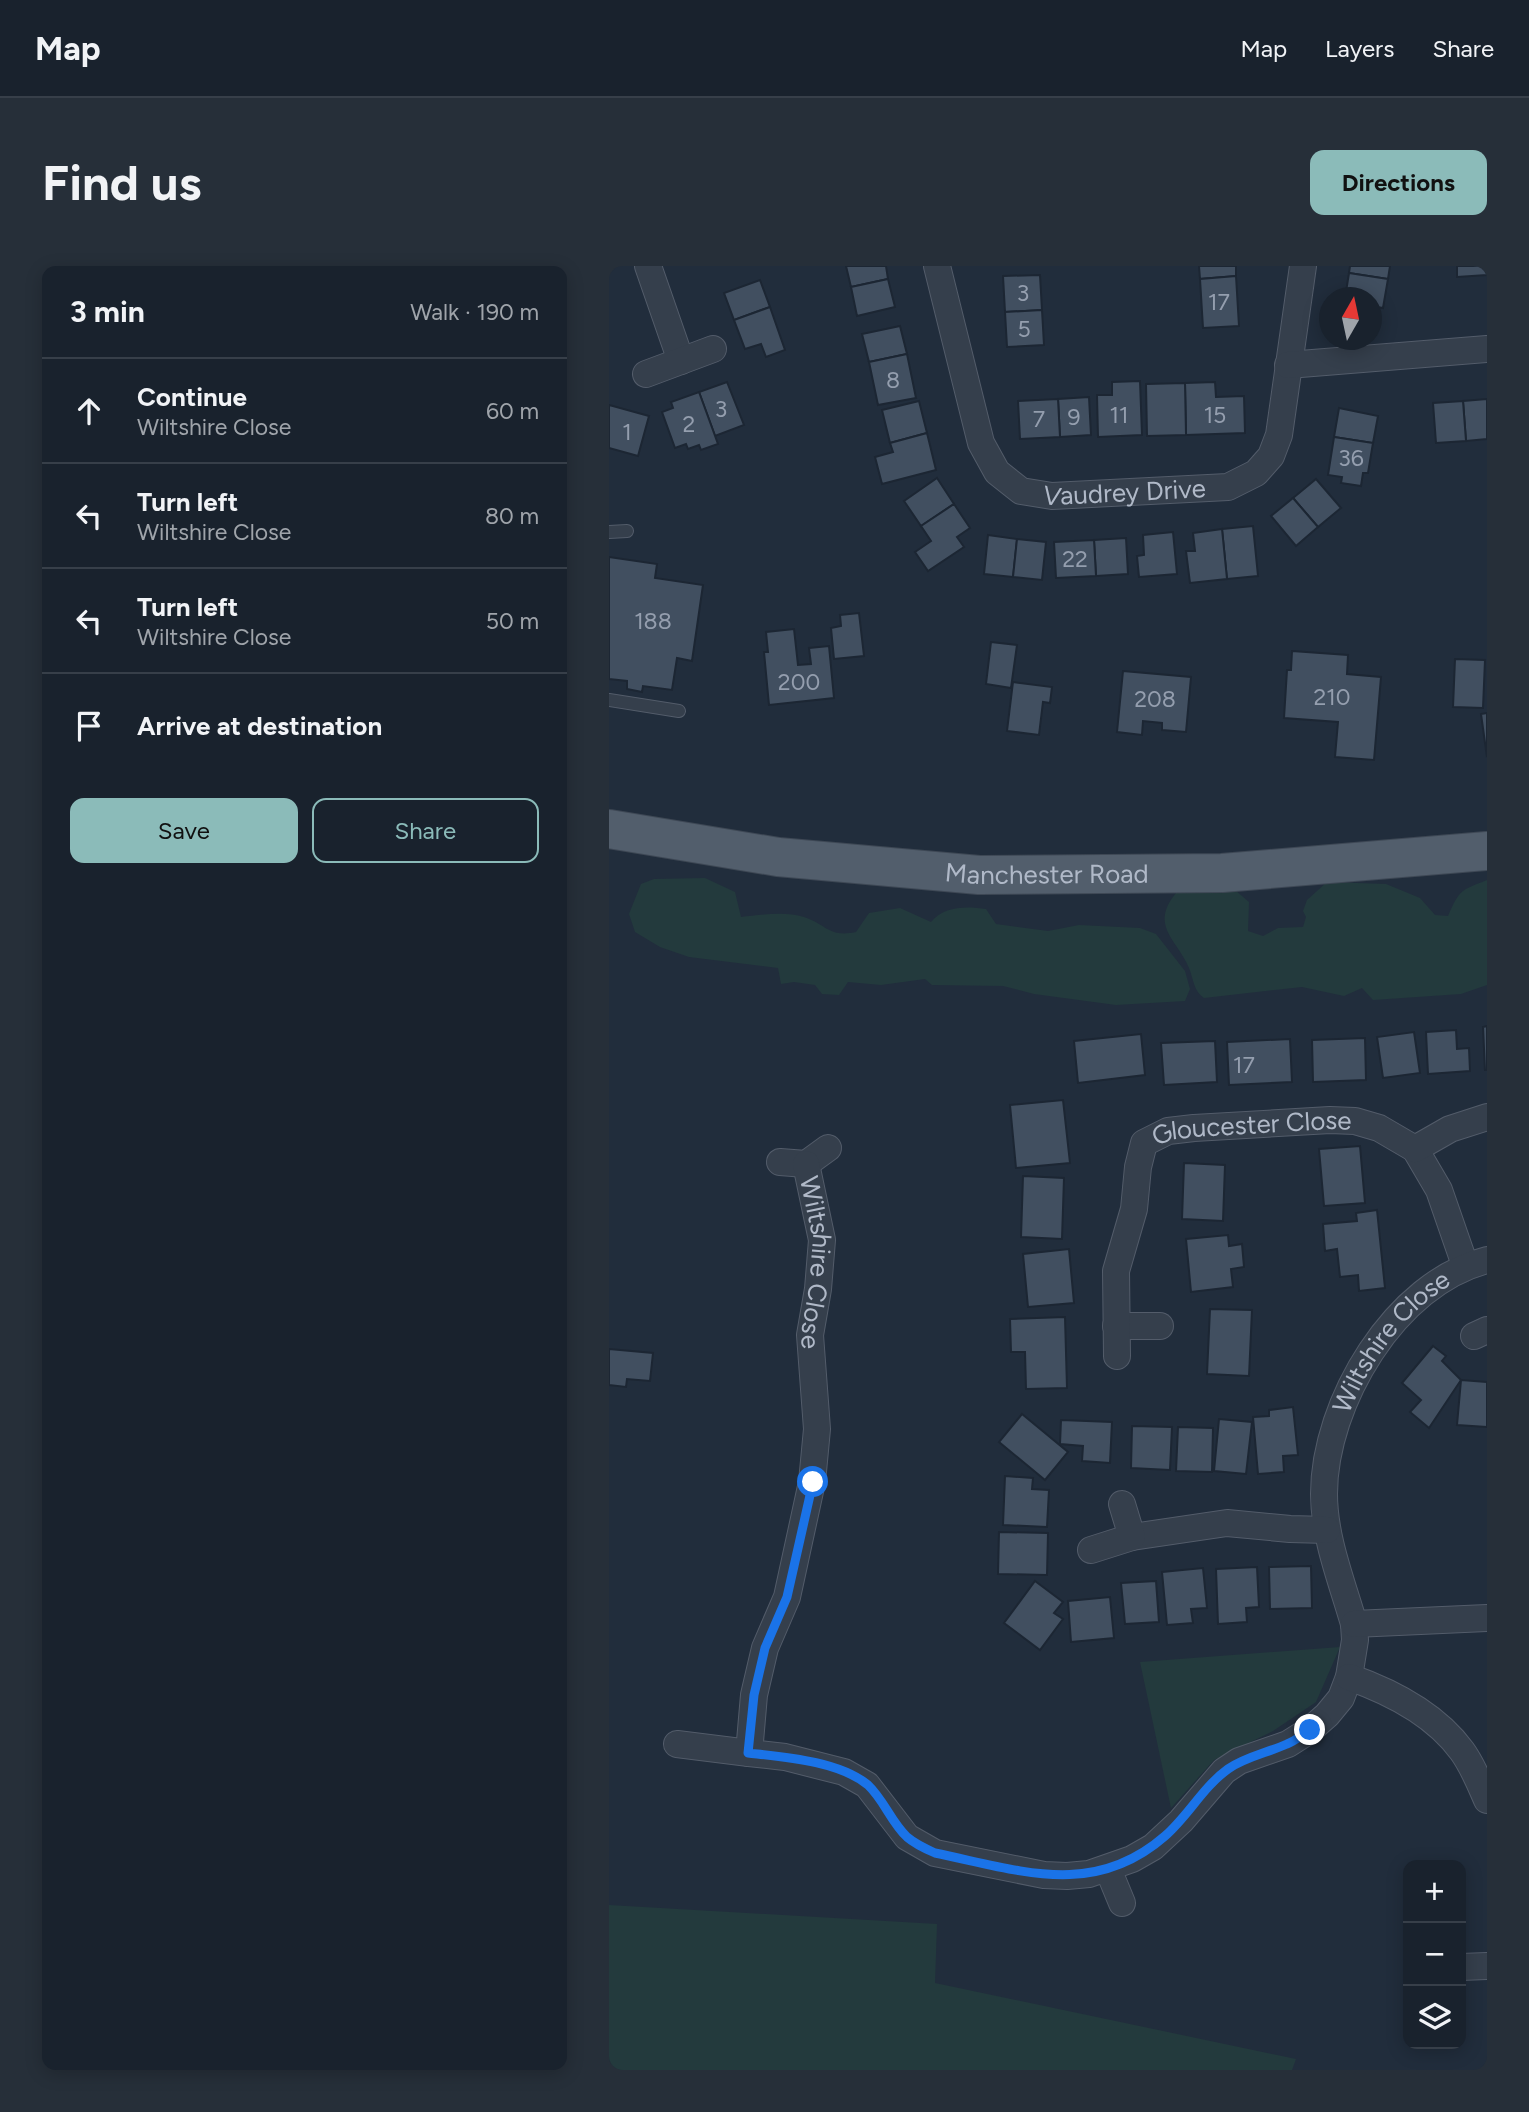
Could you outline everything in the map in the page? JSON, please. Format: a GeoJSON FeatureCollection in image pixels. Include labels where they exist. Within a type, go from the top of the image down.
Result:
{"type":"FeatureCollection","features":[{"type":"Feature","properties":{"kind":"main road","name":"Manchester Road"},"geometry":{"type":"LineString","coordinates":[[609,829],[778,857],[979,875],[1222,873],[1487,851]]}},
{"type":"Feature","properties":{"kind":"street"},"geometry":{"type":"LineString","coordinates":[[649,266],[681,361]]}},
{"type":"Feature","properties":{"kind":"street","name":"Vaudrey Drive"},"geometry":{"type":"LineString","coordinates":[[937,266],[981,443],[997,472],[1021,491],[1052,496],[1228,487],[1256,474],[1271,456],[1279,435],[1303,266]]}},
{"type":"Feature","properties":{"kind":"street"},"geometry":{"type":"LineString","coordinates":[[646,374],[713,349]]}},
{"type":"Feature","properties":{"kind":"street"},"geometry":{"type":"LineString","coordinates":[[1288,365],[1487,349]]}},
{"type":"Feature","properties":{"kind":"street"},"geometry":{"type":"LineString","coordinates":[[1415,1149],[1450,1129],[1487,1117]]}},
{"type":"Feature","properties":{"kind":"street","name":"Gloucester Close"},"geometry":{"type":"LineString","coordinates":[[1117,1356],[1116,1271],[1134,1209],[1138,1167],[1144,1143],[1168,1131],[1330,1120],[1355,1121],[1379,1128],[1415,1149],[1476,1262]]}},
{"type":"Feature","properties":{"kind":"street","name":"Wiltshire Close"},"geometry":{"type":"LineString","coordinates":[[779,1162],[806,1164],[828,1148]]}},
{"type":"Feature","properties":{"kind":"street","name":"Wiltshire Close"},"geometry":{"type":"LineString","coordinates":[[806,1164],[822,1240],[818,1289],[810,1335],[817,1429],[813,1482],[787,1597],[765,1648],[754,1695],[748,1753],[785,1758],[844,1772],[867,1785],[907,1837],[935,1853],[1044,1875],[1067,1876],[1108,1869],[1132,1859],[1167,1834],[1224,1772],[1239,1761],[1288,1744],[1310,1730],[1341,1698],[1355,1650],[1354,1624],[1327,1530],[1324,1497],[1325,1468],[1338,1418],[1355,1381],[1382,1335],[1401,1312],[1419,1294],[1476,1262]]}},
{"type":"Feature","properties":{"kind":"street"},"geometry":{"type":"LineString","coordinates":[[1116,1326],[1160,1326]]}},
{"type":"Feature","properties":{"kind":"street"},"geometry":{"type":"LineString","coordinates":[[1122,1504],[1132,1537]]}},
{"type":"Feature","properties":{"kind":"street"},"geometry":{"type":"LineString","coordinates":[[1091,1550],[1132,1537],[1227,1523],[1327,1530]]}},
{"type":"Feature","properties":{"kind":"street"},"geometry":{"type":"LineString","coordinates":[[1354,1624],[1487,1618]]}},
{"type":"Feature","properties":{"kind":"street"},"geometry":{"type":"LineString","coordinates":[[1349,1677],[1408,1702],[1450,1737],[1471,1765],[1487,1800]]}},
{"type":"Feature","properties":{"kind":"street"},"geometry":{"type":"LineString","coordinates":[[677,1744],[748,1753]]}},
{"type":"Feature","properties":{"kind":"street"},"geometry":{"type":"LineString","coordinates":[[1108,1869],[1122,1903]]}},
{"type":"Feature","properties":{"kind":"street"},"geometry":{"type":"LineString","coordinates":[[1466,1967],[1487,1966]]}},
{"type":"Feature","properties":{"kind":"lane"},"geometry":{"type":"LineString","coordinates":[[609,532],[628,530]]}},
{"type":"Feature","properties":{"kind":"lane"},"geometry":{"type":"LineString","coordinates":[[609,700],[679,711]]}},
{"type":"Feature","properties":{"kind":"green space"},"geometry":{"type":"Polygon","coordinates":[[[705,878],[735,892],[741,917],[797,915],[840,933],[856,932],[869,913],[900,908],[931,922],[949,910],[971,908],[986,909],[996,924],[1048,931],[1079,925],[1140,928],[1156,934],[1185,971],[1190,989],[1185,1001],[1116,1005],[1034,994],[1003,986],[932,985],[925,979],[881,985],[848,982],[839,995],[822,994],[815,985],[794,982],[781,984],[778,968],[689,957],[660,947],[635,932],[629,914],[641,884],[654,879],[705,878]]]}},
{"type":"Feature","properties":{"kind":"green space"},"geometry":{"type":"Polygon","coordinates":[[[1487,880],[1487,985],[1461,994],[1373,1000],[1362,988],[1344,996],[1302,987],[1204,998],[1196,988],[1189,968],[1165,924],[1168,905],[1176,893],[1235,890],[1249,902],[1248,931],[1263,936],[1278,928],[1303,927],[1306,917],[1303,911],[1307,900],[1327,882],[1386,884],[1420,898],[1435,915],[1448,916],[1462,892],[1487,880]]]}},
{"type":"Feature","properties":{"kind":"green space"},"geometry":{"type":"Polygon","coordinates":[[[1340,1647],[1316,1702],[1273,1731],[1214,1760],[1171,1808],[1140,1662],[1340,1647]]]}},
{"type":"Feature","properties":{"kind":"green space"},"geometry":{"type":"Polygon","coordinates":[[[609,1905],[937,1924],[935,1983],[1296,2059],[1292,2070],[609,2070],[609,1905]]]}},
{"type":"Feature","properties":{"kind":"building"},"geometry":{"type":"Polygon","coordinates":[[[846,266],[886,266],[888,279],[851,287],[846,266]]]}},
{"type":"Feature","properties":{"kind":"building"},"geometry":{"type":"Polygon","coordinates":[[[1199,266],[1236,266],[1236,276],[1200,279],[1199,266]]]}},
{"type":"Feature","properties":{"kind":"building"},"geometry":{"type":"Polygon","coordinates":[[[1350,266],[1390,266],[1388,279],[1349,273],[1350,266]]]}},
{"type":"Feature","properties":{"kind":"building"},"geometry":{"type":"Polygon","coordinates":[[[1457,266],[1486,266],[1487,275],[1457,277],[1457,266]]]}},
{"type":"Feature","properties":{"kind":"building"},"geometry":{"type":"Polygon","coordinates":[[[1349,273],[1388,279],[1383,308],[1382,287],[1347,287],[1349,273]]]}},
{"type":"Feature","properties":{"kind":"building"},"geometry":{"type":"Polygon","coordinates":[[[1040,275],[1042,310],[1005,312],[1003,276],[1040,275]]]}},
{"type":"Feature","properties":{"kind":"building"},"geometry":{"type":"Polygon","coordinates":[[[1236,276],[1239,326],[1203,328],[1200,279],[1236,276]]]}},
{"type":"Feature","properties":{"kind":"building"},"geometry":{"type":"Polygon","coordinates":[[[888,279],[895,307],[857,316],[851,287],[888,279]]]}},
{"type":"Feature","properties":{"kind":"building"},"geometry":{"type":"Polygon","coordinates":[[[760,280],[770,307],[734,320],[724,293],[760,280]]]}},
{"type":"Feature","properties":{"kind":"building"},"geometry":{"type":"Polygon","coordinates":[[[770,307],[785,350],[766,357],[761,344],[745,349],[734,320],[770,307]]]}},
{"type":"Feature","properties":{"kind":"building"},"geometry":{"type":"Polygon","coordinates":[[[1042,310],[1044,345],[1007,347],[1005,312],[1042,310]]]}},
{"type":"Feature","properties":{"kind":"building"},"geometry":{"type":"Polygon","coordinates":[[[900,326],[907,354],[869,362],[862,334],[900,326]]]}},
{"type":"Feature","properties":{"kind":"building"},"geometry":{"type":"Polygon","coordinates":[[[907,354],[916,398],[878,405],[869,362],[907,354]]]}},
{"type":"Feature","properties":{"kind":"building"},"geometry":{"type":"Polygon","coordinates":[[[1140,381],[1142,435],[1098,437],[1097,395],[1112,395],[1112,382],[1140,381]]]}},
{"type":"Feature","properties":{"kind":"building"},"geometry":{"type":"Polygon","coordinates":[[[727,382],[744,425],[715,436],[699,392],[727,382]]]}},
{"type":"Feature","properties":{"kind":"building"},"geometry":{"type":"Polygon","coordinates":[[[1215,382],[1216,397],[1244,396],[1245,433],[1186,435],[1185,383],[1215,382]]]}},
{"type":"Feature","properties":{"kind":"building"},"geometry":{"type":"Polygon","coordinates":[[[1185,383],[1186,435],[1147,436],[1146,384],[1185,383]]]}},
{"type":"Feature","properties":{"kind":"building"},"geometry":{"type":"Polygon","coordinates":[[[699,392],[718,444],[701,450],[699,445],[688,449],[686,444],[675,448],[662,412],[673,408],[671,402],[699,392]]]}},
{"type":"Feature","properties":{"kind":"building"},"geometry":{"type":"Polygon","coordinates":[[[1089,397],[1091,435],[1060,437],[1058,399],[1089,397]]]}},
{"type":"Feature","properties":{"kind":"building"},"geometry":{"type":"Polygon","coordinates":[[[1058,399],[1060,437],[1020,439],[1018,401],[1058,399]]]}},
{"type":"Feature","properties":{"kind":"building"},"geometry":{"type":"Polygon","coordinates":[[[1487,399],[1487,439],[1466,441],[1463,401],[1487,399]]]}},
{"type":"Feature","properties":{"kind":"building"},"geometry":{"type":"Polygon","coordinates":[[[919,401],[927,433],[890,443],[882,410],[919,401]]]}},
{"type":"Feature","properties":{"kind":"building"},"geometry":{"type":"Polygon","coordinates":[[[1463,401],[1466,441],[1436,443],[1433,403],[1463,401]]]}},
{"type":"Feature","properties":{"kind":"building"},"geometry":{"type":"Polygon","coordinates":[[[609,405],[649,416],[638,456],[609,448],[609,405]]]}},
{"type":"Feature","properties":{"kind":"building"},"geometry":{"type":"Polygon","coordinates":[[[1339,408],[1378,416],[1373,443],[1334,437],[1339,408]]]}},
{"type":"Feature","properties":{"kind":"building"},"geometry":{"type":"Polygon","coordinates":[[[927,433],[936,470],[882,484],[875,457],[893,452],[890,443],[927,433]]]}},
{"type":"Feature","properties":{"kind":"building"},"geometry":{"type":"Polygon","coordinates":[[[1334,437],[1373,443],[1368,473],[1363,473],[1361,486],[1341,483],[1342,477],[1328,475],[1334,437]]]}},
{"type":"Feature","properties":{"kind":"building"},"geometry":{"type":"Polygon","coordinates":[[[937,478],[954,504],[921,526],[904,501],[937,478]]]}},
{"type":"Feature","properties":{"kind":"building"},"geometry":{"type":"Polygon","coordinates":[[[1316,479],[1341,508],[1318,527],[1293,498],[1316,479]]]}},
{"type":"Feature","properties":{"kind":"building"},"geometry":{"type":"Polygon","coordinates":[[[1293,498],[1318,527],[1296,546],[1271,516],[1293,498]]]}},
{"type":"Feature","properties":{"kind":"building"},"geometry":{"type":"Polygon","coordinates":[[[954,504],[970,528],[957,537],[964,547],[928,571],[915,552],[931,541],[921,526],[954,504]]]}},
{"type":"Feature","properties":{"kind":"building"},"geometry":{"type":"Polygon","coordinates":[[[1253,526],[1258,576],[1227,579],[1222,529],[1253,526]]]}},
{"type":"Feature","properties":{"kind":"building"},"geometry":{"type":"Polygon","coordinates":[[[1222,529],[1227,579],[1190,583],[1186,551],[1195,551],[1193,533],[1222,529]]]}},
{"type":"Feature","properties":{"kind":"building"},"geometry":{"type":"Polygon","coordinates":[[[1173,532],[1177,574],[1139,577],[1137,556],[1144,555],[1143,535],[1173,532]]]}},
{"type":"Feature","properties":{"kind":"building"},"geometry":{"type":"Polygon","coordinates":[[[988,535],[1017,539],[1013,577],[984,574],[988,535]]]}},
{"type":"Feature","properties":{"kind":"building"},"geometry":{"type":"Polygon","coordinates":[[[1126,538],[1128,574],[1096,576],[1094,540],[1126,538]]]}},
{"type":"Feature","properties":{"kind":"building"},"geometry":{"type":"Polygon","coordinates":[[[1017,539],[1046,542],[1042,580],[1013,577],[1017,539]]]}},
{"type":"Feature","properties":{"kind":"building"},"geometry":{"type":"Polygon","coordinates":[[[1094,540],[1096,576],[1056,578],[1054,542],[1094,540]]]}},
{"type":"Feature","properties":{"kind":"building"},"geometry":{"type":"Polygon","coordinates":[[[609,557],[657,564],[655,578],[703,585],[692,661],[677,658],[672,690],[643,686],[642,692],[627,689],[627,681],[609,679],[609,557]]]}},
{"type":"Feature","properties":{"kind":"building"},"geometry":{"type":"Polygon","coordinates":[[[859,613],[864,656],[834,659],[831,628],[841,626],[840,615],[859,613]]]}},
{"type":"Feature","properties":{"kind":"building"},"geometry":{"type":"Polygon","coordinates":[[[794,629],[798,665],[811,664],[809,648],[829,646],[834,698],[769,705],[764,652],[768,652],[766,632],[794,629]]]}},
{"type":"Feature","properties":{"kind":"building"},"geometry":{"type":"Polygon","coordinates":[[[991,642],[1017,645],[1011,688],[986,684],[991,642]]]}},
{"type":"Feature","properties":{"kind":"building"},"geometry":{"type":"Polygon","coordinates":[[[1292,651],[1348,655],[1347,674],[1381,677],[1374,760],[1335,757],[1338,722],[1284,718],[1287,670],[1291,670],[1292,651]]]}},
{"type":"Feature","properties":{"kind":"building"},"geometry":{"type":"Polygon","coordinates":[[[1455,659],[1485,660],[1483,708],[1453,707],[1455,659]]]}},
{"type":"Feature","properties":{"kind":"building"},"geometry":{"type":"Polygon","coordinates":[[[1123,671],[1191,677],[1186,732],[1162,730],[1162,723],[1143,721],[1142,735],[1117,732],[1123,671]]]}},
{"type":"Feature","properties":{"kind":"building"},"geometry":{"type":"Polygon","coordinates":[[[1013,682],[1052,687],[1050,703],[1043,702],[1039,735],[1007,731],[1013,682]]]}},
{"type":"Feature","properties":{"kind":"building"},"geometry":{"type":"Polygon","coordinates":[[[1487,713],[1487,757],[1481,714],[1487,713]]]}},
{"type":"Feature","properties":{"kind":"building"},"geometry":{"type":"Polygon","coordinates":[[[1487,1026],[1487,1070],[1485,1070],[1483,1027],[1487,1026]]]}},
{"type":"Feature","properties":{"kind":"building"},"geometry":{"type":"Polygon","coordinates":[[[1456,1030],[1457,1049],[1469,1048],[1470,1071],[1428,1074],[1426,1032],[1456,1030]]]}},
{"type":"Feature","properties":{"kind":"building"},"geometry":{"type":"Polygon","coordinates":[[[1414,1032],[1420,1073],[1383,1078],[1377,1037],[1414,1032]]]}},
{"type":"Feature","properties":{"kind":"building"},"geometry":{"type":"Polygon","coordinates":[[[1141,1034],[1145,1075],[1078,1083],[1074,1041],[1141,1034]]]}},
{"type":"Feature","properties":{"kind":"building"},"geometry":{"type":"Polygon","coordinates":[[[1365,1038],[1366,1080],[1313,1082],[1312,1040],[1365,1038]]]}},
{"type":"Feature","properties":{"kind":"building"},"geometry":{"type":"Polygon","coordinates":[[[1290,1039],[1292,1082],[1229,1085],[1227,1042],[1290,1039]]]}},
{"type":"Feature","properties":{"kind":"building"},"geometry":{"type":"Polygon","coordinates":[[[1215,1041],[1217,1082],[1164,1085],[1161,1043],[1215,1041]]]}},
{"type":"Feature","properties":{"kind":"building"},"geometry":{"type":"Polygon","coordinates":[[[1063,1100],[1070,1163],[1016,1168],[1010,1105],[1063,1100]]]}},
{"type":"Feature","properties":{"kind":"building"},"geometry":{"type":"Polygon","coordinates":[[[1360,1146],[1365,1203],[1324,1206],[1319,1149],[1360,1146]]]}},
{"type":"Feature","properties":{"kind":"building"},"geometry":{"type":"Polygon","coordinates":[[[1184,1163],[1225,1165],[1223,1221],[1182,1219],[1184,1163]]]}},
{"type":"Feature","properties":{"kind":"building"},"geometry":{"type":"Polygon","coordinates":[[[1023,1176],[1064,1178],[1062,1239],[1021,1237],[1023,1176]]]}},
{"type":"Feature","properties":{"kind":"building"},"geometry":{"type":"Polygon","coordinates":[[[1377,1210],[1385,1288],[1359,1291],[1358,1275],[1340,1277],[1337,1249],[1325,1251],[1323,1224],[1357,1221],[1356,1213],[1377,1210]]]}},
{"type":"Feature","properties":{"kind":"building"},"geometry":{"type":"Polygon","coordinates":[[[1228,1235],[1229,1246],[1242,1244],[1244,1267],[1231,1269],[1233,1287],[1191,1292],[1186,1239],[1228,1235]]]}},
{"type":"Feature","properties":{"kind":"building"},"geometry":{"type":"Polygon","coordinates":[[[1069,1249],[1074,1303],[1028,1307],[1023,1254],[1069,1249]]]}},
{"type":"Feature","properties":{"kind":"building"},"geometry":{"type":"Polygon","coordinates":[[[1210,1309],[1252,1310],[1249,1376],[1207,1374],[1210,1309]]]}},
{"type":"Feature","properties":{"kind":"building"},"geometry":{"type":"Polygon","coordinates":[[[1065,1317],[1067,1388],[1026,1389],[1025,1352],[1011,1352],[1010,1319],[1065,1317]]]}},
{"type":"Feature","properties":{"kind":"building"},"geometry":{"type":"Polygon","coordinates":[[[1433,1346],[1446,1356],[1442,1361],[1461,1380],[1429,1428],[1410,1412],[1421,1400],[1402,1383],[1433,1346]]]}},
{"type":"Feature","properties":{"kind":"building"},"geometry":{"type":"Polygon","coordinates":[[[609,1349],[653,1353],[650,1381],[627,1379],[626,1387],[609,1385],[609,1349]]]}},
{"type":"Feature","properties":{"kind":"building"},"geometry":{"type":"Polygon","coordinates":[[[1461,1380],[1487,1382],[1487,1427],[1457,1425],[1461,1380]]]}},
{"type":"Feature","properties":{"kind":"building"},"geometry":{"type":"Polygon","coordinates":[[[1293,1407],[1298,1455],[1283,1456],[1284,1472],[1258,1474],[1253,1417],[1269,1416],[1269,1410],[1293,1407]]]}},
{"type":"Feature","properties":{"kind":"building"},"geometry":{"type":"Polygon","coordinates":[[[1022,1414],[1068,1452],[1045,1480],[999,1442],[1022,1414]]]}},
{"type":"Feature","properties":{"kind":"building"},"geometry":{"type":"Polygon","coordinates":[[[1219,1419],[1252,1422],[1246,1474],[1214,1471],[1219,1419]]]}},
{"type":"Feature","properties":{"kind":"building"},"geometry":{"type":"Polygon","coordinates":[[[1061,1420],[1112,1422],[1110,1463],[1082,1461],[1083,1446],[1060,1444],[1061,1420]]]}},
{"type":"Feature","properties":{"kind":"building"},"geometry":{"type":"Polygon","coordinates":[[[1132,1426],[1172,1427],[1170,1470],[1131,1468],[1132,1426]]]}},
{"type":"Feature","properties":{"kind":"building"},"geometry":{"type":"Polygon","coordinates":[[[1178,1427],[1213,1428],[1212,1472],[1176,1471],[1178,1427]]]}},
{"type":"Feature","properties":{"kind":"building"},"geometry":{"type":"Polygon","coordinates":[[[1005,1476],[1033,1478],[1032,1489],[1049,1490],[1047,1527],[1003,1525],[1005,1476]]]}},
{"type":"Feature","properties":{"kind":"building"},"geometry":{"type":"Polygon","coordinates":[[[999,1532],[1048,1533],[1047,1575],[998,1574],[999,1532]]]}},
{"type":"Feature","properties":{"kind":"building"},"geometry":{"type":"Polygon","coordinates":[[[1311,1566],[1312,1608],[1270,1609],[1269,1567],[1311,1566]]]}},
{"type":"Feature","properties":{"kind":"building"},"geometry":{"type":"Polygon","coordinates":[[[1257,1567],[1259,1607],[1246,1608],[1247,1622],[1218,1624],[1216,1569],[1257,1567]]]}},
{"type":"Feature","properties":{"kind":"building"},"geometry":{"type":"Polygon","coordinates":[[[1203,1568],[1207,1608],[1191,1609],[1193,1623],[1167,1625],[1162,1572],[1203,1568]]]}},
{"type":"Feature","properties":{"kind":"building"},"geometry":{"type":"Polygon","coordinates":[[[1035,1581],[1063,1602],[1054,1613],[1063,1619],[1040,1650],[1004,1623],[1035,1581]]]}},
{"type":"Feature","properties":{"kind":"building"},"geometry":{"type":"Polygon","coordinates":[[[1156,1581],[1159,1622],[1125,1624],[1121,1583],[1156,1581]]]}},
{"type":"Feature","properties":{"kind":"building"},"geometry":{"type":"Polygon","coordinates":[[[1110,1597],[1114,1638],[1071,1642],[1068,1601],[1110,1597]]]}},
{"type":"Feature","properties":{"kind":"route"},"geometry":{"type":"LineString","coordinates":[[813,1482],[787,1597],[765,1648],[754,1695],[748,1753],[816,1764],[844,1772],[867,1785],[907,1837],[920,1846],[935,1853],[1044,1875],[1089,1874],[1108,1869],[1153,1846],[1181,1821],[1224,1772],[1239,1761],[1288,1744],[1310,1730]]}}]}
